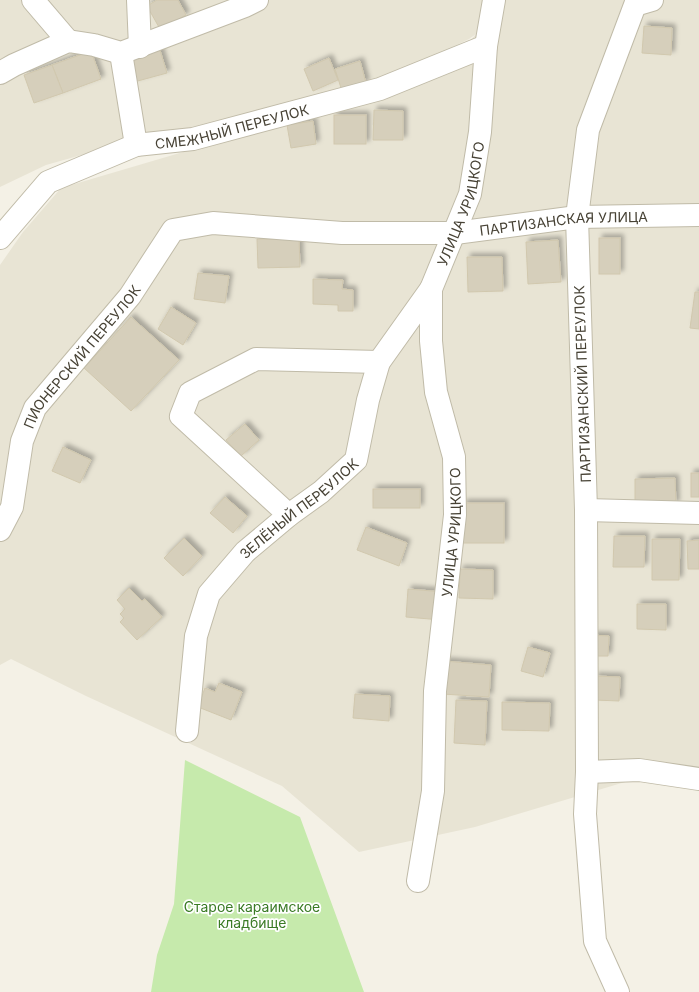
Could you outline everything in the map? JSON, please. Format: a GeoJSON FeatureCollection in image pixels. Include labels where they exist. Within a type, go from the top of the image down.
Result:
{"type":"FeatureCollection","features":[{"type":"Feature","properties":{"kind":"street"},"geometry":{"type":"LineString","coordinates":[[33,0],[68,42]]}},
{"type":"Feature","properties":{"kind":"street"},"geometry":{"type":"LineString","coordinates":[[136,145],[130,50],[138,0]]}},
{"type":"Feature","properties":{"kind":"street"},"geometry":{"type":"LineString","coordinates":[[5,64],[68,42],[130,50],[257,0]]}},
{"type":"Feature","properties":{"kind":"street","name":"УЛИЦА УРИЦКОГО"},"geometry":{"type":"LineString","coordinates":[[418,881],[433,790],[435,691],[455,516],[454,457],[436,392],[431,341],[431,289],[455,232],[472,186],[480,132],[486,46],[494,0]]}},
{"type":"Feature","properties":{"kind":"street","name":"ПАРТИЗАНСКИЙ ПЕРЕУЛОК"},"geometry":{"type":"LineString","coordinates":[[618,992],[595,941],[585,814],[587,772],[586,510],[578,217],[588,130],[644,2]]}},
{"type":"Feature","properties":{"kind":"street","name":"СМЕЖНЫЙ ПЕРЕУЛОК"},"geometry":{"type":"LineString","coordinates":[[0,238],[48,182],[136,145],[193,139],[380,89],[486,46]]}},
{"type":"Feature","properties":{"kind":"street","name":"ПАРТИЗАНСКАЯ УЛИЦА"},"geometry":{"type":"LineString","coordinates":[[213,223],[342,234],[455,232],[578,217],[699,215]]}},
{"type":"Feature","properties":{"kind":"street","name":"ПИОНЕРСКИЙ ПЕРЕУЛОК"},"geometry":{"type":"LineString","coordinates":[[0,530],[12,507],[22,441],[35,408],[130,296],[173,230],[213,223]]}},
{"type":"Feature","properties":{"kind":"street","name":"ЗЕЛЁНЫЙ ПЕРЕУЛОК"},"geometry":{"type":"LineString","coordinates":[[187,731],[196,636],[209,594],[245,552],[288,516],[321,492],[356,460],[368,400],[379,362],[431,289]]}},
{"type":"Feature","properties":{"kind":"street"},"geometry":{"type":"LineString","coordinates":[[288,516],[181,416],[190,393],[256,360],[379,362]]}},
{"type":"Feature","properties":{"kind":"street"},"geometry":{"type":"LineString","coordinates":[[586,510],[699,513]]}},
{"type":"Feature","properties":{"kind":"street"},"geometry":{"type":"LineString","coordinates":[[587,772],[639,770],[699,779]]}},
{"type":"Feature","properties":{"kind":"shaded area"},"geometry":{"type":"Polygon","coordinates":[[[0,0],[699,0],[699,788],[635,779],[475,827],[359,852],[282,786],[86,696],[11,659],[0,665],[0,265],[23,232],[61,188],[261,129],[442,73],[476,34],[469,39],[367,90],[149,136],[46,165],[0,187],[0,0]]]}},
{"type":"Feature","properties":{"kind":"green space","name":"Старое караимское кладбище"},"geometry":{"type":"Polygon","coordinates":[[[185,760],[300,817],[364,992],[151,992],[157,955],[174,904],[185,760]]]}},
{"type":"Feature","properties":{"kind":"building"},"geometry":{"type":"Polygon","coordinates":[[[157,0],[178,0],[186,15],[160,29],[147,6],[157,0]]]}},
{"type":"Feature","properties":{"kind":"building"},"geometry":{"type":"Polygon","coordinates":[[[644,26],[672,28],[671,55],[642,53],[644,26]]]}},
{"type":"Feature","properties":{"kind":"building"},"geometry":{"type":"Polygon","coordinates":[[[158,44],[167,73],[134,82],[126,53],[158,44]]]}},
{"type":"Feature","properties":{"kind":"building"},"geometry":{"type":"Polygon","coordinates":[[[91,51],[101,79],[63,93],[52,65],[91,51]]]}},
{"type":"Feature","properties":{"kind":"building"},"geometry":{"type":"Polygon","coordinates":[[[329,58],[338,80],[313,91],[304,69],[329,58]]]}},
{"type":"Feature","properties":{"kind":"building"},"geometry":{"type":"Polygon","coordinates":[[[360,61],[366,83],[342,91],[335,69],[360,61]]]}},
{"type":"Feature","properties":{"kind":"building"},"geometry":{"type":"Polygon","coordinates":[[[52,65],[63,93],[34,103],[24,75],[52,65]]]}},
{"type":"Feature","properties":{"kind":"building"},"geometry":{"type":"Polygon","coordinates":[[[374,110],[403,111],[403,140],[373,140],[374,110]]]}},
{"type":"Feature","properties":{"kind":"building"},"geometry":{"type":"Polygon","coordinates":[[[334,115],[366,115],[366,144],[334,144],[334,115]]]}},
{"type":"Feature","properties":{"kind":"building"},"geometry":{"type":"Polygon","coordinates":[[[313,121],[316,144],[291,148],[287,125],[313,121]]]}},
{"type":"Feature","properties":{"kind":"building"},"geometry":{"type":"Polygon","coordinates":[[[599,238],[620,238],[620,274],[599,274],[599,238]]]}},
{"type":"Feature","properties":{"kind":"building"},"geometry":{"type":"Polygon","coordinates":[[[257,239],[299,239],[300,267],[258,268],[257,239]]]}},
{"type":"Feature","properties":{"kind":"building"},"geometry":{"type":"Polygon","coordinates":[[[558,240],[561,282],[528,284],[526,242],[558,240]]]}},
{"type":"Feature","properties":{"kind":"building"},"geometry":{"type":"Polygon","coordinates":[[[467,257],[502,257],[503,291],[468,292],[467,257]]]}},
{"type":"Feature","properties":{"kind":"building"},"geometry":{"type":"Polygon","coordinates":[[[198,273],[229,276],[225,303],[194,299],[198,273]]]}},
{"type":"Feature","properties":{"kind":"building"},"geometry":{"type":"Polygon","coordinates":[[[313,279],[343,280],[342,289],[353,290],[353,311],[338,311],[338,305],[313,304],[313,279]]]}},
{"type":"Feature","properties":{"kind":"building"},"geometry":{"type":"Polygon","coordinates":[[[695,292],[699,292],[699,329],[690,328],[695,292]]]}},
{"type":"Feature","properties":{"kind":"building"},"geometry":{"type":"Polygon","coordinates":[[[171,307],[196,323],[183,345],[158,329],[171,307]]]}},
{"type":"Feature","properties":{"kind":"building"},"geometry":{"type":"Polygon","coordinates":[[[131,317],[179,360],[131,411],[84,368],[131,317]]]}},
{"type":"Feature","properties":{"kind":"building"},"geometry":{"type":"Polygon","coordinates":[[[245,424],[259,440],[241,456],[226,440],[245,424]]]}},
{"type":"Feature","properties":{"kind":"building"},"geometry":{"type":"Polygon","coordinates":[[[63,447],[91,460],[80,483],[52,471],[63,447]]]}},
{"type":"Feature","properties":{"kind":"building"},"geometry":{"type":"Polygon","coordinates":[[[691,473],[699,473],[699,497],[691,497],[691,473]]]}},
{"type":"Feature","properties":{"kind":"building"},"geometry":{"type":"Polygon","coordinates":[[[675,478],[676,504],[635,506],[635,479],[675,478]]]}},
{"type":"Feature","properties":{"kind":"building"},"geometry":{"type":"Polygon","coordinates":[[[373,489],[420,489],[420,508],[373,508],[373,489]]]}},
{"type":"Feature","properties":{"kind":"building"},"geometry":{"type":"Polygon","coordinates":[[[225,497],[247,516],[233,533],[210,513],[225,497]]]}},
{"type":"Feature","properties":{"kind":"building"},"geometry":{"type":"Polygon","coordinates":[[[463,503],[504,503],[504,543],[463,543],[463,503]]]}},
{"type":"Feature","properties":{"kind":"building"},"geometry":{"type":"Polygon","coordinates":[[[366,527],[407,543],[399,566],[357,550],[366,527]]]}},
{"type":"Feature","properties":{"kind":"building"},"geometry":{"type":"Polygon","coordinates":[[[614,536],[645,536],[644,567],[613,567],[614,536]]]}},
{"type":"Feature","properties":{"kind":"building"},"geometry":{"type":"Polygon","coordinates":[[[184,538],[202,556],[183,576],[164,558],[184,538]]]}},
{"type":"Feature","properties":{"kind":"building"},"geometry":{"type":"Polygon","coordinates":[[[652,539],[680,539],[679,580],[652,580],[652,539]]]}},
{"type":"Feature","properties":{"kind":"building"},"geometry":{"type":"Polygon","coordinates":[[[699,540],[699,569],[688,569],[687,541],[699,540]]]}},
{"type":"Feature","properties":{"kind":"building"},"geometry":{"type":"Polygon","coordinates":[[[460,569],[493,570],[493,599],[459,598],[460,569]]]}},
{"type":"Feature","properties":{"kind":"building"},"geometry":{"type":"Polygon","coordinates":[[[129,588],[142,601],[145,599],[162,617],[137,640],[120,622],[124,618],[120,614],[125,609],[117,600],[129,588]]]}},
{"type":"Feature","properties":{"kind":"building"},"geometry":{"type":"Polygon","coordinates":[[[408,589],[444,592],[441,620],[406,617],[408,589]]]}},
{"type":"Feature","properties":{"kind":"building"},"geometry":{"type":"Polygon","coordinates":[[[637,604],[666,604],[666,630],[637,629],[637,604]]]}},
{"type":"Feature","properties":{"kind":"building"},"geometry":{"type":"Polygon","coordinates":[[[590,635],[609,636],[608,656],[589,656],[590,635]]]}},
{"type":"Feature","properties":{"kind":"building"},"geometry":{"type":"Polygon","coordinates":[[[528,647],[550,653],[543,677],[521,671],[528,647]]]}},
{"type":"Feature","properties":{"kind":"building"},"geometry":{"type":"Polygon","coordinates":[[[444,661],[491,665],[489,697],[442,694],[444,661]]]}},
{"type":"Feature","properties":{"kind":"building"},"geometry":{"type":"Polygon","coordinates":[[[595,676],[620,677],[619,701],[594,700],[595,676]]]}},
{"type":"Feature","properties":{"kind":"building"},"geometry":{"type":"Polygon","coordinates":[[[219,683],[242,692],[231,720],[198,707],[205,688],[215,692],[219,683]]]}},
{"type":"Feature","properties":{"kind":"building"},"geometry":{"type":"Polygon","coordinates":[[[355,694],[390,696],[389,721],[353,718],[355,694]]]}},
{"type":"Feature","properties":{"kind":"building"},"geometry":{"type":"Polygon","coordinates":[[[456,700],[487,701],[485,745],[454,743],[456,700]]]}},
{"type":"Feature","properties":{"kind":"building"},"geometry":{"type":"Polygon","coordinates":[[[502,702],[550,703],[549,731],[502,730],[502,702]]]}}]}
